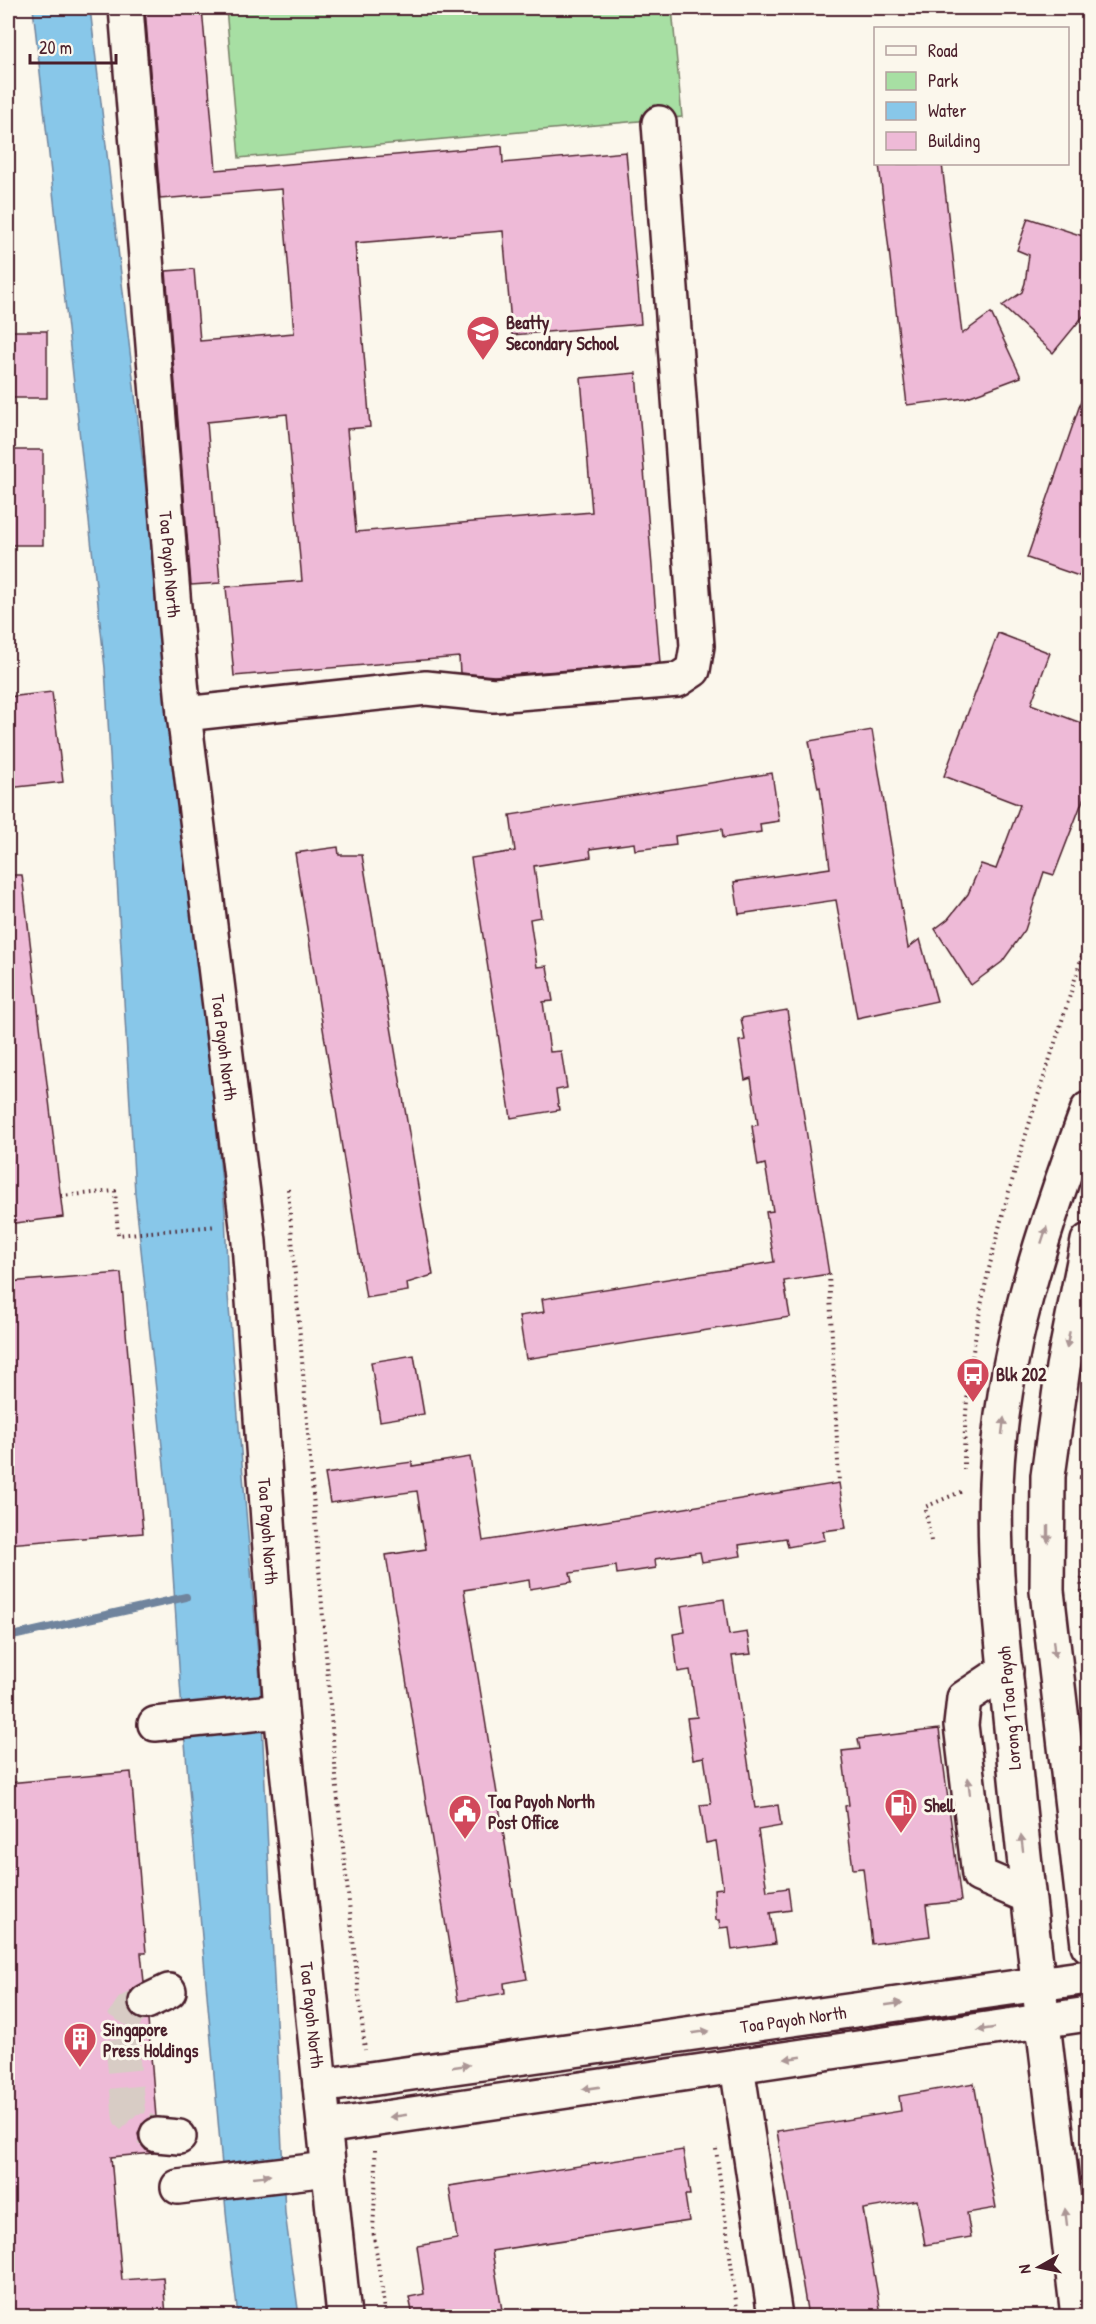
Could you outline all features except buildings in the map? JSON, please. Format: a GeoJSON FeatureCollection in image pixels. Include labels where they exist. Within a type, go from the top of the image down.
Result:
{"type":"FeatureCollection","features":[{"type":"Feature","properties":{"kind":"street","name":"Toa Payoh North"},"geometry":{"type":"LineString","coordinates":[[126,8],[184,714],[249,1242],[273,1712],[320,2086],[324,2127],[318,2170],[344,2316]]}},
{"type":"Feature","properties":{"kind":"street"},"geometry":{"type":"LineString","coordinates":[[184,714],[426,688],[494,695],[678,680],[693,670],[697,646],[659,123]]}},
{"type":"Feature","properties":{"kind":"street","name":"Lorong 1 Toa Payoh"},"geometry":{"type":"LineString","coordinates":[[1078,2316],[1028,1896],[998,1588],[996,1484],[1008,1378],[1032,1274],[1064,1173],[1089,1110]]}},
{"type":"Feature","properties":{"kind":"street"},"geometry":{"type":"LineString","coordinates":[[1089,1242],[1063,1367],[1048,1476],[1047,1568],[1089,1945]]}},
{"type":"Feature","properties":{"kind":"street"},"geometry":{"type":"LineString","coordinates":[[1006,1670],[964,1698],[961,1725],[979,1875],[1028,1896]]}},
{"type":"Feature","properties":{"kind":"street"},"geometry":{"type":"LineString","coordinates":[[166,1723],[273,1712]]}},
{"type":"Feature","properties":{"kind":"street","name":"Toa Payoh North"},"geometry":{"type":"LineString","coordinates":[[320,2086],[1089,1977]]}},
{"type":"Feature","properties":{"kind":"street"},"geometry":{"type":"LineString","coordinates":[[324,2127],[1089,2014]]}},
{"type":"Feature","properties":{"kind":"street"},"geometry":{"type":"LineString","coordinates":[[737,2066],[775,2316]]}},
{"type":"Feature","properties":{"kind":"street"},"geometry":{"type":"LineString","coordinates":[[178,2187],[318,2170]]}},
{"type":"Feature","properties":{"kind":"path"},"geometry":{"type":"LineString","coordinates":[[931,1540],[925,1507],[964,1491],[963,1416],[979,1313],[1003,1212],[1089,935]]}},
{"type":"Feature","properties":{"kind":"path"},"geometry":{"type":"LineString","coordinates":[[288,1189],[338,1801],[368,2079]]}},
{"type":"Feature","properties":{"kind":"path"},"geometry":{"type":"LineString","coordinates":[[61,1196],[114,1191],[118,1235],[219,1226]]}},
{"type":"Feature","properties":{"kind":"path"},"geometry":{"type":"LineString","coordinates":[[829,1274],[839,1483]]}},
{"type":"Feature","properties":{"kind":"path"},"geometry":{"type":"LineString","coordinates":[[1089,1555],[1082,1583],[1089,1639]]}},
{"type":"Feature","properties":{"kind":"path"},"geometry":{"type":"LineString","coordinates":[[372,2120],[376,2175],[373,2230],[386,2316]]}},
{"type":"Feature","properties":{"kind":"path"},"geometry":{"type":"LineString","coordinates":[[715,2141],[738,2316]]}},
{"type":"Feature","properties":{"kind":"green space"},"geometry":{"type":"Polygon","coordinates":[[[226,8],[672,8],[682,117],[239,158],[226,8]]]}},
{"type":"Feature","properties":{"kind":"water"},"geometry":{"type":"Polygon","coordinates":[[[33,8],[90,8],[181,790],[225,1211],[228,1296],[260,1679],[285,2213],[299,2316],[238,2316],[227,2223],[181,1697],[169,1512],[135,1193],[105,668],[33,8]]]}},
{"type":"Feature","properties":{"kind":"waterway"},"geometry":{"type":"LineString","coordinates":[[8,1637],[186,1597]]}},
{"type":"Feature","properties":{"kind":"tunnel"},"geometry":{"type":"LineString","coordinates":[[146,2002],[130,2010],[120,2027],[129,2115],[142,2128],[157,2135]]}},
{"type":"Feature","properties":{"kind":"place","name":"Beatty Secondary School"},"geometry":{"type":"Point","coordinates":[483,361]}},
{"type":"Feature","properties":{"kind":"place","name":"Blk 202"},"geometry":{"type":"Point","coordinates":[973,1403]}},
{"type":"Feature","properties":{"kind":"place","name":"Shell"},"geometry":{"type":"Point","coordinates":[901,1834]}},
{"type":"Feature","properties":{"kind":"place","name":"Toa Payoh North Post Office"},"geometry":{"type":"Point","coordinates":[465,1840]}},
{"type":"Feature","properties":{"kind":"place","name":"Singapore Press Holdings"},"geometry":{"type":"Point","coordinates":[80,2068]}}]}
